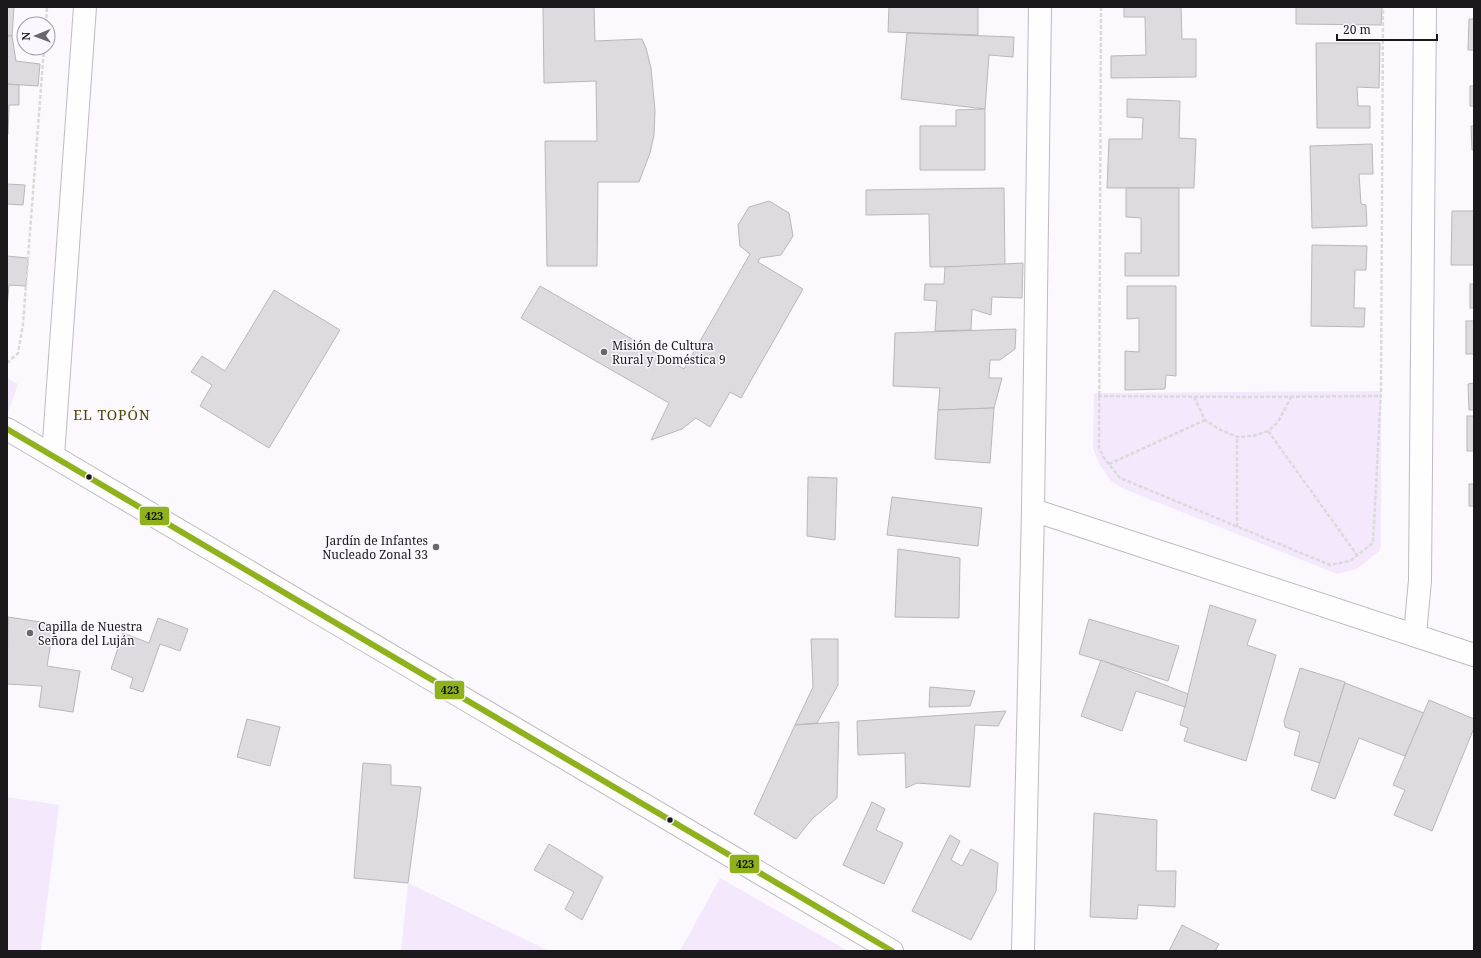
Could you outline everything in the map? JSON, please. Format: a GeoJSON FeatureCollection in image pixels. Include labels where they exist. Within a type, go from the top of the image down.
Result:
{"type":"FeatureCollection","features":[{"type":"Feature","properties":{"kind":"street"},"geometry":{"type":"LineString","coordinates":[[52,456],[85,7]]}},
{"type":"Feature","properties":{"kind":"street"},"geometry":{"type":"LineString","coordinates":[[1023,951],[1033,510],[1040,7]]}},
{"type":"Feature","properties":{"kind":"street"},"geometry":{"type":"LineString","coordinates":[[1415,635],[1420,580],[1425,7]]}},
{"type":"Feature","properties":{"kind":"street"},"geometry":{"type":"LineString","coordinates":[[7,429],[892,951]]}},
{"type":"Feature","properties":{"kind":"street"},"geometry":{"type":"LineString","coordinates":[[1033,510],[1474,655]]}},
{"type":"Feature","properties":{"kind":"path"},"geometry":{"type":"LineString","coordinates":[[1101,7],[1098,396],[1099,448],[1104,458],[1120,478],[1330,565],[1350,561],[1373,543],[1380,396],[1384,7]]}},
{"type":"Feature","properties":{"kind":"path"},"geometry":{"type":"LineString","coordinates":[[7,363],[18,353],[22,324],[43,56]]}},
{"type":"Feature","properties":{"kind":"path"},"geometry":{"type":"LineString","coordinates":[[1098,396],[1380,396]]}},
{"type":"Feature","properties":{"kind":"path"},"geometry":{"type":"LineString","coordinates":[[1194,397],[1205,420],[1219,429],[1237,436],[1253,436],[1268,431],[1278,422],[1291,397]]}},
{"type":"Feature","properties":{"kind":"path"},"geometry":{"type":"LineString","coordinates":[[1110,464],[1205,420]]}},
{"type":"Feature","properties":{"kind":"path"},"geometry":{"type":"LineString","coordinates":[[1268,431],[1357,555]]}},
{"type":"Feature","properties":{"kind":"path"},"geometry":{"type":"LineString","coordinates":[[1237,436],[1237,527]]}},
{"type":"Feature","properties":{"kind":"shaded area"},"geometry":{"type":"Polygon","coordinates":[[[7,378],[18,384],[7,415],[7,378]]]}},
{"type":"Feature","properties":{"kind":"shaded area"},"geometry":{"type":"Polygon","coordinates":[[[1381,391],[1381,546],[1379,551],[1357,569],[1337,574],[1124,489],[1111,481],[1100,465],[1093,449],[1094,393],[1381,391]]]}},
{"type":"Feature","properties":{"kind":"shaded area"},"geometry":{"type":"Polygon","coordinates":[[[7,797],[59,805],[41,950],[48,951],[7,951],[7,797]]]}},
{"type":"Feature","properties":{"kind":"shaded area"},"geometry":{"type":"Polygon","coordinates":[[[720,878],[848,951],[680,951],[720,878]]]}},
{"type":"Feature","properties":{"kind":"shaded area"},"geometry":{"type":"Polygon","coordinates":[[[408,883],[549,951],[401,951],[408,883]]]}},
{"type":"Feature","properties":{"kind":"building"},"geometry":{"type":"Polygon","coordinates":[[[7,7],[14,7],[12,36],[7,36],[7,7]]]}},
{"type":"Feature","properties":{"kind":"building"},"geometry":{"type":"Polygon","coordinates":[[[543,7],[594,7],[595,41],[642,39],[651,68],[655,111],[654,135],[650,153],[639,182],[598,182],[597,266],[547,266],[545,141],[597,141],[596,81],[544,83],[543,7]]]}},
{"type":"Feature","properties":{"kind":"building"},"geometry":{"type":"Polygon","coordinates":[[[889,7],[978,7],[978,35],[888,32],[889,7]]]}},
{"type":"Feature","properties":{"kind":"building"},"geometry":{"type":"Polygon","coordinates":[[[1124,7],[1181,7],[1182,39],[1196,39],[1196,77],[1111,78],[1111,56],[1146,55],[1145,17],[1124,17],[1124,7]]]}},
{"type":"Feature","properties":{"kind":"building"},"geometry":{"type":"Polygon","coordinates":[[[1296,7],[1382,7],[1381,25],[1296,24],[1296,7]]]}},
{"type":"Feature","properties":{"kind":"building"},"geometry":{"type":"Polygon","coordinates":[[[1469,19],[1474,19],[1474,50],[1468,50],[1469,19]]]}},
{"type":"Feature","properties":{"kind":"building"},"geometry":{"type":"Polygon","coordinates":[[[907,33],[1014,37],[1013,57],[989,55],[985,109],[901,99],[907,33]]]}},
{"type":"Feature","properties":{"kind":"building"},"geometry":{"type":"Polygon","coordinates":[[[7,36],[12,36],[16,61],[40,64],[38,86],[7,84],[7,36]]]}},
{"type":"Feature","properties":{"kind":"building"},"geometry":{"type":"Polygon","coordinates":[[[1316,43],[1380,43],[1379,88],[1357,87],[1358,106],[1370,106],[1370,128],[1317,128],[1316,43]]]}},
{"type":"Feature","properties":{"kind":"building"},"geometry":{"type":"Polygon","coordinates":[[[7,84],[19,85],[19,105],[9,105],[8,134],[7,134],[7,84]]]}},
{"type":"Feature","properties":{"kind":"building"},"geometry":{"type":"Polygon","coordinates":[[[1470,86],[1474,86],[1474,106],[1470,106],[1470,86]]]}},
{"type":"Feature","properties":{"kind":"building"},"geometry":{"type":"Polygon","coordinates":[[[1127,99],[1180,101],[1179,138],[1196,139],[1194,188],[1107,188],[1109,139],[1142,139],[1143,118],[1127,117],[1127,99]]]}},
{"type":"Feature","properties":{"kind":"building"},"geometry":{"type":"Polygon","coordinates":[[[985,109],[985,170],[920,170],[920,126],[956,126],[956,110],[985,109]]]}},
{"type":"Feature","properties":{"kind":"building"},"geometry":{"type":"Polygon","coordinates":[[[1471,126],[1474,126],[1474,150],[1472,150],[1471,126]]]}},
{"type":"Feature","properties":{"kind":"building"},"geometry":{"type":"Polygon","coordinates":[[[1372,144],[1373,174],[1359,174],[1361,204],[1366,205],[1367,226],[1312,228],[1310,146],[1372,144]]]}},
{"type":"Feature","properties":{"kind":"building"},"geometry":{"type":"Polygon","coordinates":[[[7,184],[25,185],[23,205],[7,204],[7,184]]]}},
{"type":"Feature","properties":{"kind":"building"},"geometry":{"type":"Polygon","coordinates":[[[1004,188],[1005,266],[930,267],[929,214],[866,215],[866,190],[1004,188]]]}},
{"type":"Feature","properties":{"kind":"building"},"geometry":{"type":"Polygon","coordinates":[[[1126,188],[1179,188],[1179,276],[1125,276],[1125,253],[1141,253],[1141,218],[1126,217],[1126,188]]]}},
{"type":"Feature","properties":{"kind":"building"},"geometry":{"type":"Polygon","coordinates":[[[769,201],[789,213],[793,236],[781,255],[760,258],[758,262],[803,289],[741,398],[730,392],[710,427],[696,418],[682,429],[651,440],[669,403],[521,318],[540,286],[684,369],[750,254],[740,246],[738,225],[749,207],[769,201]]]}},
{"type":"Feature","properties":{"kind":"building"},"geometry":{"type":"Polygon","coordinates":[[[1452,211],[1474,211],[1474,265],[1451,265],[1452,211]]]}},
{"type":"Feature","properties":{"kind":"building"},"geometry":{"type":"Polygon","coordinates":[[[1312,245],[1367,246],[1366,270],[1355,270],[1354,308],[1365,308],[1364,327],[1311,326],[1312,245]]]}},
{"type":"Feature","properties":{"kind":"building"},"geometry":{"type":"Polygon","coordinates":[[[7,256],[28,258],[26,286],[9,285],[7,308],[7,256]]]}},
{"type":"Feature","properties":{"kind":"building"},"geometry":{"type":"Polygon","coordinates":[[[1023,263],[1022,298],[992,297],[991,315],[972,309],[971,330],[935,331],[937,301],[924,300],[925,284],[944,284],[945,267],[1023,263]]]}},
{"type":"Feature","properties":{"kind":"building"},"geometry":{"type":"Polygon","coordinates":[[[1470,284],[1474,284],[1474,308],[1470,308],[1470,284]]]}},
{"type":"Feature","properties":{"kind":"building"},"geometry":{"type":"Polygon","coordinates":[[[1127,286],[1176,286],[1176,376],[1166,375],[1165,389],[1125,390],[1125,351],[1139,352],[1139,318],[1127,319],[1127,286]]]}},
{"type":"Feature","properties":{"kind":"building"},"geometry":{"type":"Polygon","coordinates":[[[274,290],[340,330],[269,448],[200,406],[212,385],[191,372],[202,356],[225,371],[274,290]]]}},
{"type":"Feature","properties":{"kind":"building"},"geometry":{"type":"Polygon","coordinates":[[[1466,321],[1474,321],[1474,354],[1466,354],[1466,321]]]}},
{"type":"Feature","properties":{"kind":"building"},"geometry":{"type":"Polygon","coordinates":[[[1016,329],[1015,349],[1000,360],[990,360],[989,378],[1002,378],[994,408],[938,410],[940,388],[893,386],[895,333],[1016,329]]]}},
{"type":"Feature","properties":{"kind":"building"},"geometry":{"type":"Polygon","coordinates":[[[1474,383],[1474,410],[1469,410],[1468,384],[1474,383]]]}},
{"type":"Feature","properties":{"kind":"building"},"geometry":{"type":"Polygon","coordinates":[[[994,408],[990,463],[935,459],[938,410],[994,408]]]}},
{"type":"Feature","properties":{"kind":"building"},"geometry":{"type":"Polygon","coordinates":[[[1467,416],[1474,416],[1474,451],[1467,451],[1467,416]]]}},
{"type":"Feature","properties":{"kind":"building"},"geometry":{"type":"Polygon","coordinates":[[[808,477],[837,478],[835,540],[807,536],[808,477]]]}},
{"type":"Feature","properties":{"kind":"building"},"geometry":{"type":"Polygon","coordinates":[[[1469,484],[1474,484],[1474,506],[1469,506],[1469,484]]]}},
{"type":"Feature","properties":{"kind":"building"},"geometry":{"type":"Polygon","coordinates":[[[892,497],[982,508],[978,546],[887,535],[892,497]]]}},
{"type":"Feature","properties":{"kind":"building"},"geometry":{"type":"Polygon","coordinates":[[[898,549],[960,558],[959,618],[895,617],[898,549]]]}},
{"type":"Feature","properties":{"kind":"building"},"geometry":{"type":"Polygon","coordinates":[[[1210,605],[1256,620],[1247,645],[1276,655],[1246,761],[1184,741],[1188,728],[1180,725],[1210,605]]]}},
{"type":"Feature","properties":{"kind":"building"},"geometry":{"type":"Polygon","coordinates":[[[8,617],[54,624],[47,666],[80,671],[73,712],[39,707],[42,686],[7,684],[8,617]]]}},
{"type":"Feature","properties":{"kind":"building"},"geometry":{"type":"Polygon","coordinates":[[[158,618],[188,629],[180,651],[160,644],[143,692],[130,688],[133,678],[111,669],[123,633],[149,643],[158,618]]]}},
{"type":"Feature","properties":{"kind":"building"},"geometry":{"type":"Polygon","coordinates":[[[1089,619],[1179,646],[1168,681],[1079,654],[1089,619]]]}},
{"type":"Feature","properties":{"kind":"building"},"geometry":{"type":"Polygon","coordinates":[[[811,639],[838,639],[838,685],[817,723],[795,725],[813,687],[811,639]]]}},
{"type":"Feature","properties":{"kind":"building"},"geometry":{"type":"Polygon","coordinates":[[[1101,660],[1188,694],[1185,707],[1136,691],[1122,731],[1081,716],[1101,660]]]}},
{"type":"Feature","properties":{"kind":"building"},"geometry":{"type":"Polygon","coordinates":[[[1300,668],[1345,682],[1320,763],[1294,755],[1300,732],[1285,727],[1284,721],[1300,668]]]}},
{"type":"Feature","properties":{"kind":"building"},"geometry":{"type":"Polygon","coordinates":[[[1345,683],[1424,713],[1405,756],[1359,738],[1335,799],[1311,790],[1345,683]]]}},
{"type":"Feature","properties":{"kind":"building"},"geometry":{"type":"Polygon","coordinates":[[[930,687],[975,691],[970,706],[929,707],[930,687]]]}},
{"type":"Feature","properties":{"kind":"building"},"geometry":{"type":"Polygon","coordinates":[[[1429,700],[1474,719],[1474,728],[1432,831],[1394,815],[1405,790],[1393,785],[1429,700]]]}},
{"type":"Feature","properties":{"kind":"building"},"geometry":{"type":"Polygon","coordinates":[[[1006,711],[998,726],[975,725],[970,787],[917,783],[906,788],[905,753],[858,755],[857,721],[1006,711]]]}},
{"type":"Feature","properties":{"kind":"building"},"geometry":{"type":"Polygon","coordinates":[[[247,719],[280,727],[270,766],[237,757],[247,719]]]}},
{"type":"Feature","properties":{"kind":"building"},"geometry":{"type":"Polygon","coordinates":[[[839,722],[837,798],[812,819],[796,839],[754,814],[795,725],[839,722]]]}},
{"type":"Feature","properties":{"kind":"building"},"geometry":{"type":"Polygon","coordinates":[[[363,763],[391,765],[391,785],[421,787],[408,883],[354,878],[363,763]]]}},
{"type":"Feature","properties":{"kind":"building"},"geometry":{"type":"Polygon","coordinates":[[[872,802],[885,809],[876,830],[903,843],[884,884],[843,865],[872,802]]]}},
{"type":"Feature","properties":{"kind":"building"},"geometry":{"type":"Polygon","coordinates":[[[1094,813],[1157,820],[1156,871],[1176,871],[1175,907],[1138,905],[1137,919],[1090,917],[1094,813]]]}},
{"type":"Feature","properties":{"kind":"building"},"geometry":{"type":"Polygon","coordinates":[[[950,835],[960,841],[951,860],[962,866],[971,849],[998,863],[996,891],[971,940],[912,911],[950,835]]]}},
{"type":"Feature","properties":{"kind":"building"},"geometry":{"type":"Polygon","coordinates":[[[549,844],[603,877],[582,920],[565,909],[574,892],[534,870],[549,844]]]}},
{"type":"Feature","properties":{"kind":"building"},"geometry":{"type":"Polygon","coordinates":[[[1182,925],[1219,944],[1215,951],[1169,951],[1182,925]]]}},
{"type":"Feature","properties":{"kind":"transit line","name":"423"},"geometry":{"type":"LineString","coordinates":[[7,429],[892,951]]}},
{"type":"Feature","properties":{"kind":"place","name":"Misión de Cultura Rural y Doméstica 9"},"geometry":{"type":"Point","coordinates":[604,352]}},
{"type":"Feature","properties":{"kind":"place","name":"Jardín de Infantes Nucleado Zonal 33"},"geometry":{"type":"Point","coordinates":[436,547]}},
{"type":"Feature","properties":{"kind":"place","name":"Capilla de Nuestra Señora del Luján"},"geometry":{"type":"Point","coordinates":[30,633]}},
{"type":"Feature","properties":{"kind":"district","name":"EL TOPÓN"},"geometry":{"type":"Point","coordinates":[112,414]}}]}
